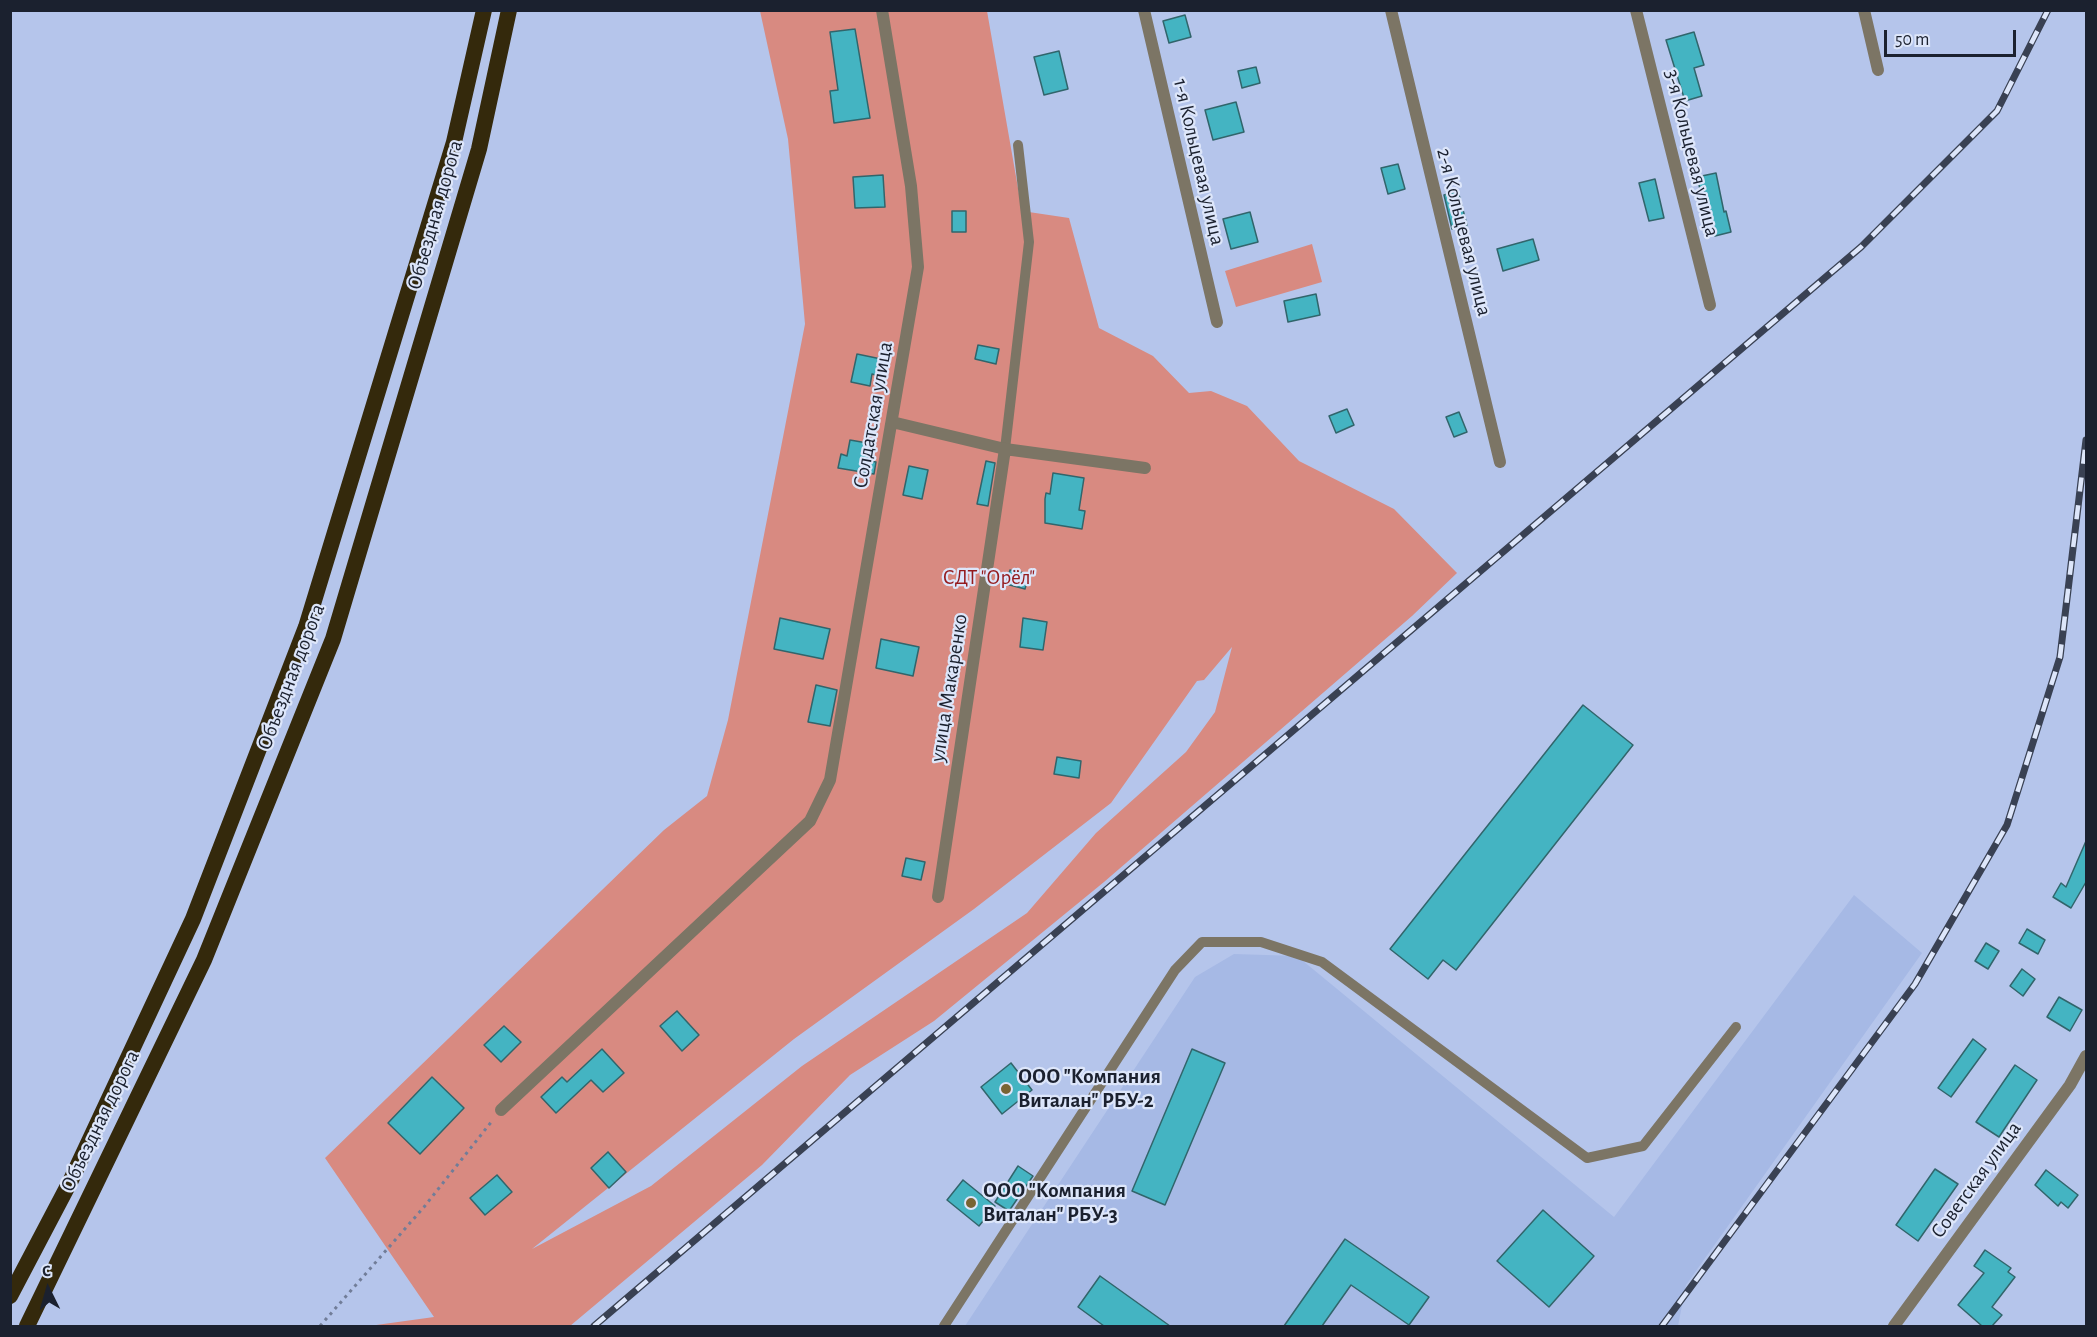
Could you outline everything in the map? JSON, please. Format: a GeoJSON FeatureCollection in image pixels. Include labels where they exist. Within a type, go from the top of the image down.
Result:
{"type":"FeatureCollection","features":[{"type":"Feature","properties":{"kind":"highway","name":"Объездная дорога"},"geometry":{"type":"LineString","coordinates":[[10,1296],[71,1180],[193,920],[306,627],[454,142],[484,10]]}},
{"type":"Feature","properties":{"kind":"highway","name":"Объездная дорога"},"geometry":{"type":"LineString","coordinates":[[27,1326],[204,960],[333,639],[479,148],[509,10]]}},
{"type":"Feature","properties":{"kind":"street","name":"Солдатская улица"},"geometry":{"type":"LineString","coordinates":[[501,1110],[810,821],[830,780],[918,267],[911,186],[882,10]]}},
{"type":"Feature","properties":{"kind":"street","name":"1-я Кольцевая улица"},"geometry":{"type":"LineString","coordinates":[[1144,10],[1217,322]]}},
{"type":"Feature","properties":{"kind":"street","name":"2-я Кольцевая улица"},"geometry":{"type":"LineString","coordinates":[[1391,10],[1500,462]]}},
{"type":"Feature","properties":{"kind":"street","name":"3-я Кольцевая улица"},"geometry":{"type":"LineString","coordinates":[[1636,10],[1710,305]]}},
{"type":"Feature","properties":{"kind":"street"},"geometry":{"type":"LineString","coordinates":[[1864,10],[1878,70]]}},
{"type":"Feature","properties":{"kind":"street"},"geometry":{"type":"LineString","coordinates":[[892,422],[1005,449],[1145,468]]}},
{"type":"Feature","properties":{"kind":"street","name":"улица Макаренко"},"geometry":{"type":"LineString","coordinates":[[938,897],[1005,449]]}},
{"type":"Feature","properties":{"kind":"street","name":"Советская улица"},"geometry":{"type":"LineString","coordinates":[[1894,1326],[2070,1085],[2086,1056]]}},
{"type":"Feature","properties":{"kind":"lane"},"geometry":{"type":"LineString","coordinates":[[1005,449],[1029,242],[1018,145]]}},
{"type":"Feature","properties":{"kind":"lane"},"geometry":{"type":"LineString","coordinates":[[944,1326],[1175,970],[1202,942],[1261,942],[1322,962],[1587,1158],[1643,1146],[1737,1027]]}},
{"type":"Feature","properties":{"kind":"path"},"geometry":{"type":"LineString","coordinates":[[320,1326],[424,1207],[501,1110]]}},
{"type":"Feature","properties":{"kind":"shaded area"},"geometry":{"type":"Polygon","coordinates":[[[1854,895],[1922,953],[1686,1285],[1678,1326],[965,1326],[1195,977],[1234,954],[1297,956],[1614,1217],[1854,895]]]}},
{"type":"Feature","properties":{"kind":"green space","name":"СДТ \"Орёл\""},"geometry":{"type":"Polygon","coordinates":[[[760,11],[987,11],[1022,211],[1069,218],[1099,328],[1153,356],[1189,393],[1211,391],[1247,406],[1299,461],[1394,509],[1457,573],[1412,616],[1104,882],[934,1021],[850,1075],[762,1165],[570,1326],[369,1326],[434,1317],[325,1158],[664,830],[707,796],[728,720],[805,324],[788,139],[760,11]],[[1232,647],[1204,680],[1197,681],[1111,803],[974,909],[794,1039],[532,1249],[651,1186],[802,1066],[1027,913],[1096,833],[1186,752],[1215,712],[1232,647]]]}},
{"type":"Feature","properties":{"kind":"green space"},"geometry":{"type":"Polygon","coordinates":[[[1312,244],[1322,282],[1236,307],[1225,271],[1312,244]]]}},
{"type":"Feature","properties":{"kind":"building"},"geometry":{"type":"Polygon","coordinates":[[[1185,15],[1191,37],[1169,43],[1163,21],[1185,15]]]}},
{"type":"Feature","properties":{"kind":"building"},"geometry":{"type":"Polygon","coordinates":[[[855,29],[870,118],[834,123],[830,91],[838,90],[830,32],[855,29]]]}},
{"type":"Feature","properties":{"kind":"building"},"geometry":{"type":"Polygon","coordinates":[[[1694,32],[1704,65],[1694,68],[1702,96],[1685,101],[1666,40],[1694,32]]]}},
{"type":"Feature","properties":{"kind":"building"},"geometry":{"type":"Polygon","coordinates":[[[1059,51],[1068,89],[1044,95],[1034,57],[1059,51]]]}},
{"type":"Feature","properties":{"kind":"building"},"geometry":{"type":"Polygon","coordinates":[[[1256,67],[1260,83],[1242,88],[1238,71],[1256,67]]]}},
{"type":"Feature","properties":{"kind":"building"},"geometry":{"type":"Polygon","coordinates":[[[1236,102],[1244,132],[1213,140],[1205,110],[1236,102]]]}},
{"type":"Feature","properties":{"kind":"building"},"geometry":{"type":"Polygon","coordinates":[[[1398,164],[1405,189],[1388,194],[1381,168],[1398,164]]]}},
{"type":"Feature","properties":{"kind":"building"},"geometry":{"type":"Polygon","coordinates":[[[1716,173],[1724,212],[1726,211],[1731,232],[1715,236],[1705,192],[1701,193],[1697,177],[1716,173]]]}},
{"type":"Feature","properties":{"kind":"building"},"geometry":{"type":"Polygon","coordinates":[[[883,175],[885,207],[855,208],[853,177],[883,175]]]}},
{"type":"Feature","properties":{"kind":"building"},"geometry":{"type":"Polygon","coordinates":[[[1655,179],[1664,218],[1649,221],[1639,183],[1655,179]]]}},
{"type":"Feature","properties":{"kind":"building"},"geometry":{"type":"Polygon","coordinates":[[[1458,191],[1467,225],[1452,229],[1444,195],[1458,191]]]}},
{"type":"Feature","properties":{"kind":"building"},"geometry":{"type":"Polygon","coordinates":[[[952,211],[966,211],[966,232],[952,232],[952,211]]]}},
{"type":"Feature","properties":{"kind":"building"},"geometry":{"type":"Polygon","coordinates":[[[1250,212],[1258,242],[1231,249],[1223,219],[1250,212]]]}},
{"type":"Feature","properties":{"kind":"building"},"geometry":{"type":"Polygon","coordinates":[[[1533,239],[1539,260],[1503,271],[1497,249],[1533,239]]]}},
{"type":"Feature","properties":{"kind":"building"},"geometry":{"type":"Polygon","coordinates":[[[1316,294],[1320,315],[1288,322],[1284,301],[1316,294]]]}},
{"type":"Feature","properties":{"kind":"building"},"geometry":{"type":"Polygon","coordinates":[[[978,345],[999,349],[996,364],[975,359],[978,345]]]}},
{"type":"Feature","properties":{"kind":"building"},"geometry":{"type":"Polygon","coordinates":[[[857,354],[886,360],[883,377],[872,374],[870,386],[851,382],[857,354]]]}},
{"type":"Feature","properties":{"kind":"building"},"geometry":{"type":"Polygon","coordinates":[[[1347,409],[1354,425],[1336,433],[1329,416],[1347,409]]]}},
{"type":"Feature","properties":{"kind":"building"},"geometry":{"type":"Polygon","coordinates":[[[1459,412],[1467,432],[1454,437],[1446,417],[1459,412]]]}},
{"type":"Feature","properties":{"kind":"building"},"geometry":{"type":"Polygon","coordinates":[[[850,440],[873,444],[870,461],[876,462],[874,474],[838,468],[841,454],[847,456],[850,440]]]}},
{"type":"Feature","properties":{"kind":"building"},"geometry":{"type":"Polygon","coordinates":[[[986,461],[995,463],[988,506],[977,504],[986,461]]]}},
{"type":"Feature","properties":{"kind":"building"},"geometry":{"type":"Polygon","coordinates":[[[909,466],[928,470],[922,499],[903,495],[909,466]]]}},
{"type":"Feature","properties":{"kind":"building"},"geometry":{"type":"Polygon","coordinates":[[[1053,473],[1084,478],[1079,510],[1085,511],[1082,529],[1045,523],[1045,499],[1046,493],[1050,494],[1053,473]]]}},
{"type":"Feature","properties":{"kind":"building"},"geometry":{"type":"Polygon","coordinates":[[[1010,570],[1029,574],[1025,589],[1006,584],[1010,570]]]}},
{"type":"Feature","properties":{"kind":"building"},"geometry":{"type":"Polygon","coordinates":[[[780,618],[830,629],[823,659],[774,649],[780,618]]]}},
{"type":"Feature","properties":{"kind":"building"},"geometry":{"type":"Polygon","coordinates":[[[1023,618],[1047,622],[1043,650],[1020,647],[1023,618]]]}},
{"type":"Feature","properties":{"kind":"building"},"geometry":{"type":"Polygon","coordinates":[[[881,639],[919,647],[913,676],[876,668],[881,639]]]}},
{"type":"Feature","properties":{"kind":"building"},"geometry":{"type":"Polygon","coordinates":[[[816,685],[837,690],[830,726],[808,722],[816,685]]]}},
{"type":"Feature","properties":{"kind":"building"},"geometry":{"type":"Polygon","coordinates":[[[1583,705],[1633,745],[1456,970],[1443,960],[1428,979],[1390,949],[1583,705]]]}},
{"type":"Feature","properties":{"kind":"building"},"geometry":{"type":"Polygon","coordinates":[[[1057,757],[1081,761],[1079,778],[1054,774],[1057,757]]]}},
{"type":"Feature","properties":{"kind":"building"},"geometry":{"type":"Polygon","coordinates":[[[2086,841],[2086,882],[2071,908],[2053,897],[2061,883],[2066,887],[2086,841]]]}},
{"type":"Feature","properties":{"kind":"building"},"geometry":{"type":"Polygon","coordinates":[[[906,858],[925,862],[921,880],[902,876],[906,858]]]}},
{"type":"Feature","properties":{"kind":"building"},"geometry":{"type":"Polygon","coordinates":[[[2027,929],[2045,940],[2038,954],[2019,943],[2027,929]]]}},
{"type":"Feature","properties":{"kind":"building"},"geometry":{"type":"Polygon","coordinates":[[[1986,943],[1999,951],[1988,969],[1975,961],[1986,943]]]}},
{"type":"Feature","properties":{"kind":"building"},"geometry":{"type":"Polygon","coordinates":[[[2022,969],[2035,979],[2023,996],[2010,986],[2022,969]]]}},
{"type":"Feature","properties":{"kind":"building"},"geometry":{"type":"Polygon","coordinates":[[[2059,997],[2082,1010],[2070,1031],[2047,1017],[2059,997]]]}},
{"type":"Feature","properties":{"kind":"building"},"geometry":{"type":"Polygon","coordinates":[[[677,1011],[699,1035],[682,1051],[660,1026],[677,1011]]]}},
{"type":"Feature","properties":{"kind":"building"},"geometry":{"type":"Polygon","coordinates":[[[504,1026],[521,1042],[501,1062],[484,1045],[504,1026]]]}},
{"type":"Feature","properties":{"kind":"building"},"geometry":{"type":"Polygon","coordinates":[[[1973,1039],[1986,1049],[1951,1097],[1938,1088],[1973,1039]]]}},
{"type":"Feature","properties":{"kind":"building"},"geometry":{"type":"Polygon","coordinates":[[[602,1049],[624,1073],[603,1092],[591,1080],[556,1113],[541,1097],[562,1077],[567,1082],[602,1049]]]}},
{"type":"Feature","properties":{"kind":"building"},"geometry":{"type":"Polygon","coordinates":[[[1192,1049],[1225,1063],[1165,1205],[1132,1191],[1192,1049]]]}},
{"type":"Feature","properties":{"kind":"building","name":"ООО \"Компания Виталан\" РБУ-2"},"geometry":{"type":"Polygon","coordinates":[[[1011,1063],[1032,1090],[1002,1114],[981,1087],[1011,1063]]]}},
{"type":"Feature","properties":{"kind":"building"},"geometry":{"type":"Polygon","coordinates":[[[2015,1065],[2037,1080],[1999,1137],[1976,1122],[2015,1065]]]}},
{"type":"Feature","properties":{"kind":"building"},"geometry":{"type":"Polygon","coordinates":[[[432,1077],[464,1108],[420,1154],[388,1123],[432,1077]]]}},
{"type":"Feature","properties":{"kind":"building"},"geometry":{"type":"Polygon","coordinates":[[[608,1152],[626,1172],[609,1188],[591,1168],[608,1152]]]}},
{"type":"Feature","properties":{"kind":"building"},"geometry":{"type":"Polygon","coordinates":[[[1018,1166],[1033,1176],[1009,1211],[995,1202],[1018,1166]]]}},
{"type":"Feature","properties":{"kind":"building"},"geometry":{"type":"Polygon","coordinates":[[[1935,1169],[1958,1184],[1918,1241],[1896,1225],[1935,1169]]]}},
{"type":"Feature","properties":{"kind":"building"},"geometry":{"type":"Polygon","coordinates":[[[2046,1170],[2078,1195],[2068,1208],[2061,1202],[2058,1206],[2035,1185],[2046,1170]]]}},
{"type":"Feature","properties":{"kind":"building"},"geometry":{"type":"Polygon","coordinates":[[[497,1175],[512,1192],[485,1215],[470,1198],[497,1175]]]}},
{"type":"Feature","properties":{"kind":"building","name":"ООО \"Компания Виталан\" РБУ-3"},"geometry":{"type":"Polygon","coordinates":[[[963,1180],[995,1206],[979,1226],[947,1200],[963,1180]]]}},
{"type":"Feature","properties":{"kind":"building"},"geometry":{"type":"Polygon","coordinates":[[[1543,1210],[1594,1256],[1549,1307],[1497,1261],[1543,1210]]]}},
{"type":"Feature","properties":{"kind":"building"},"geometry":{"type":"Polygon","coordinates":[[[1345,1239],[1429,1297],[1409,1325],[1351,1285],[1322,1326],[1284,1326],[1345,1239]]]}},
{"type":"Feature","properties":{"kind":"building"},"geometry":{"type":"Polygon","coordinates":[[[1985,1250],[2011,1268],[2008,1272],[2015,1277],[1992,1307],[2002,1315],[1992,1326],[1982,1326],[1958,1305],[1984,1273],[1974,1266],[1985,1250]]]}},
{"type":"Feature","properties":{"kind":"building"},"geometry":{"type":"Polygon","coordinates":[[[1100,1276],[1170,1326],[1104,1326],[1078,1307],[1100,1276]]]}},
{"type":"Feature","properties":{"kind":"railway"},"geometry":{"type":"LineString","coordinates":[[594,1326],[1861,247],[1997,111],[2048,10]]}},
{"type":"Feature","properties":{"kind":"railway"},"geometry":{"type":"LineString","coordinates":[[1662,1326],[1915,984],[2007,825],[2060,657],[2086,440]]}},
{"type":"Feature","properties":{"kind":"place","name":"ООО \"Компания Виталан\" РБУ-2"},"geometry":{"type":"Point","coordinates":[1006,1089]}},
{"type":"Feature","properties":{"kind":"place","name":"ООО \"Компания Виталан\" РБУ-3"},"geometry":{"type":"Point","coordinates":[971,1203]}}]}
